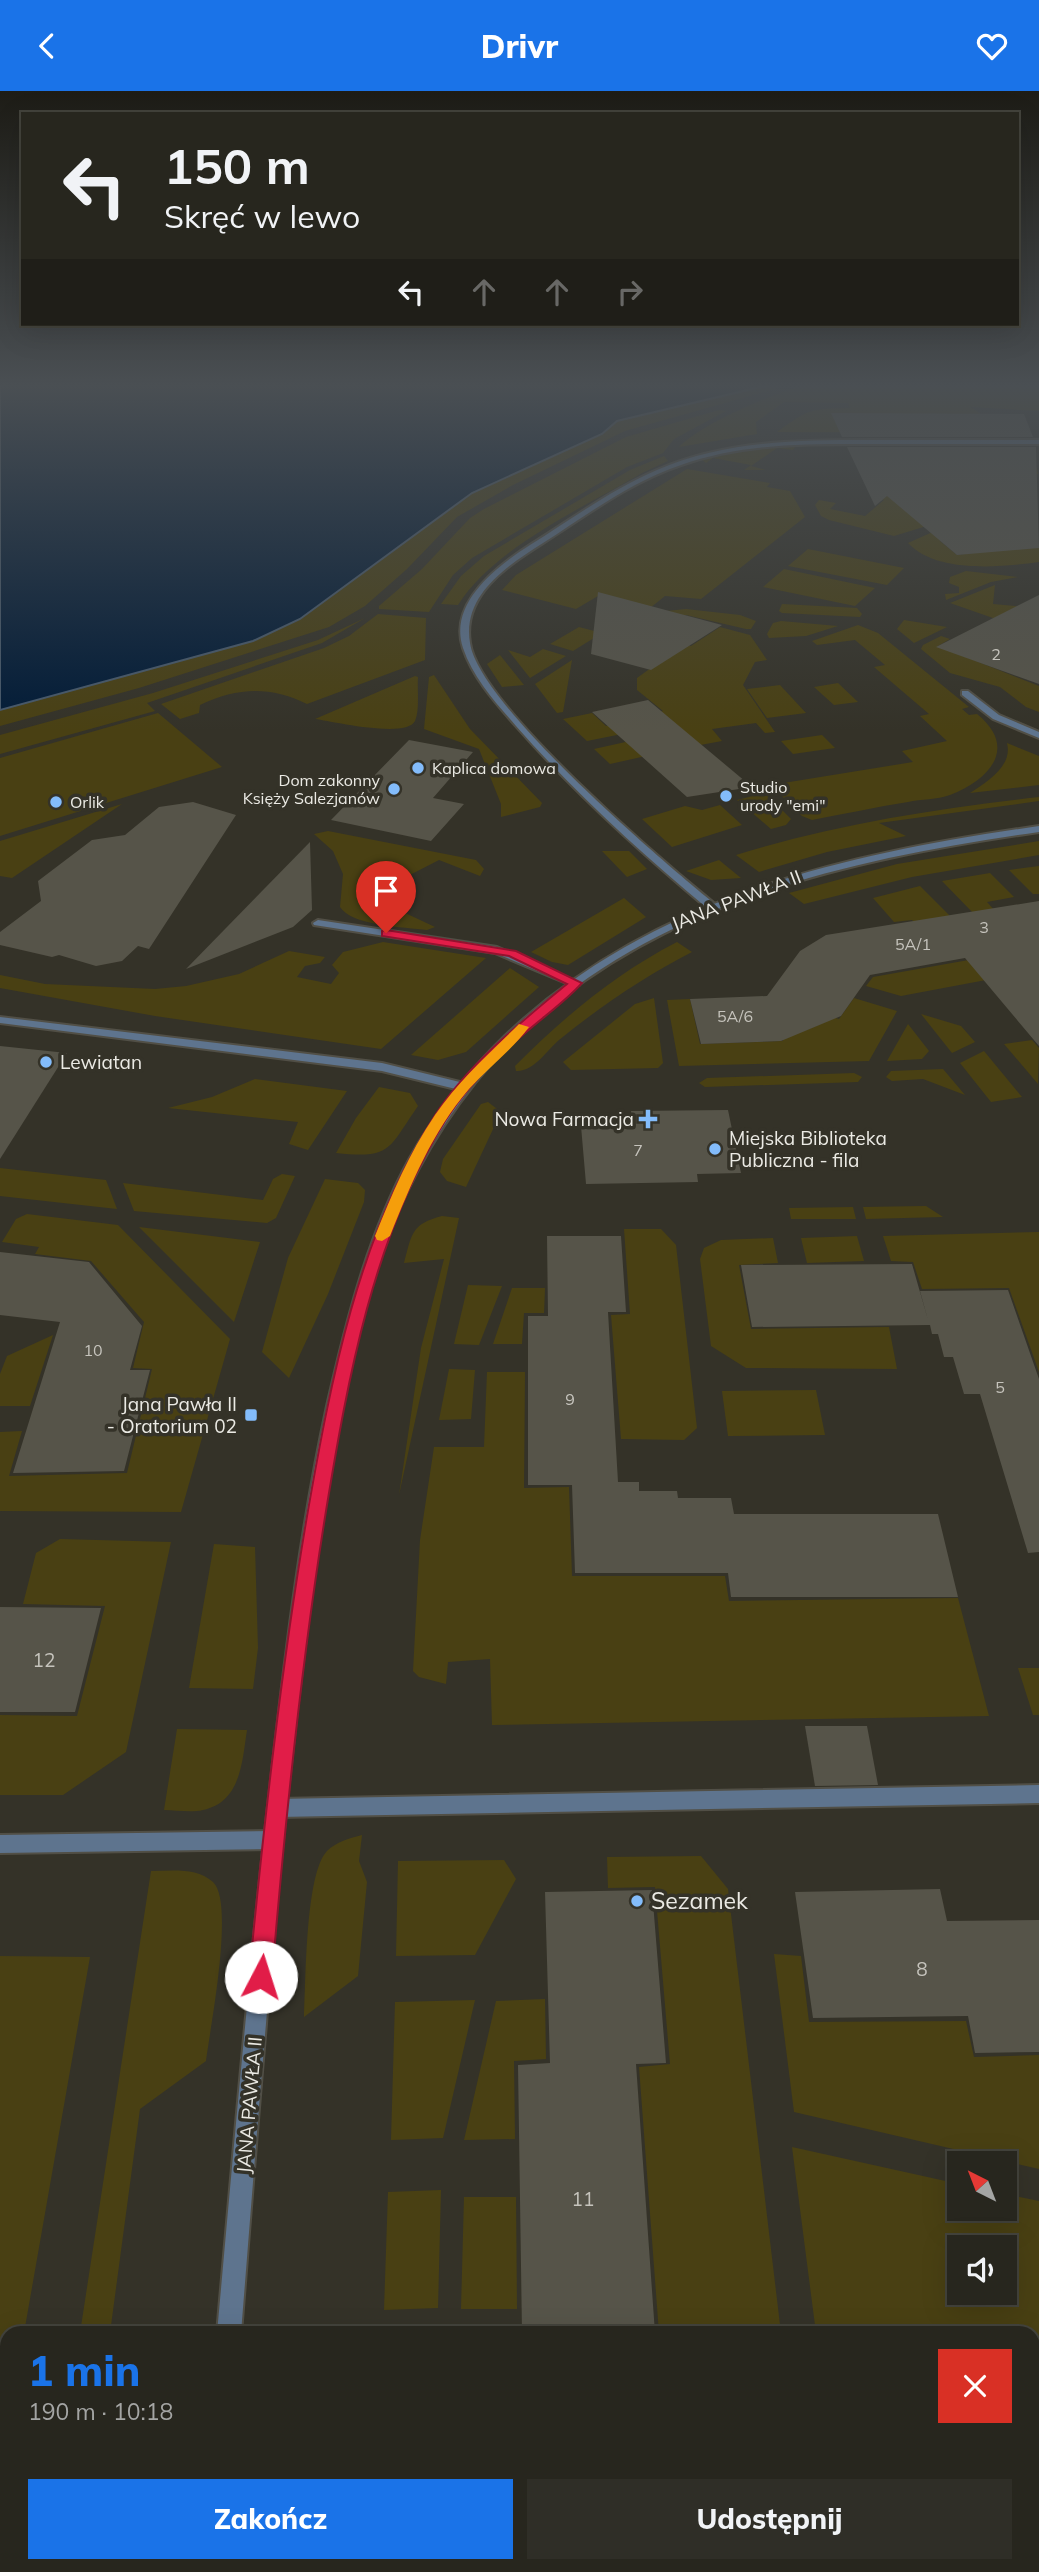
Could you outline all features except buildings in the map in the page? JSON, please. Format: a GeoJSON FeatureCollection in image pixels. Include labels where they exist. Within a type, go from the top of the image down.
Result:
{"type":"FeatureCollection","features":[{"type":"Feature","properties":{"kind":"street"},"geometry":{"type":"LineString","coordinates":[[609,500],[510,561],[480,589],[468,613],[465,629],[466,649],[481,676],[521,728],[666,870],[710,906]]}},
{"type":"Feature","properties":{"kind":"street"},"geometry":{"type":"LineString","coordinates":[[965,693],[996,717],[1039,735]]}},
{"type":"Feature","properties":{"kind":"street","name":"JANA PAWŁA II"},"geometry":{"type":"LineString","coordinates":[[230,2326],[273,1840],[314,1525],[331,1429],[365,1288],[407,1176],[440,1118],[464,1087],[526,1025],[575,983],[635,944],[710,906],[801,873],[877,854],[1039,829]]}},
{"type":"Feature","properties":{"kind":"street"},"geometry":{"type":"LineString","coordinates":[[318,923],[497,950],[575,983]]}},
{"type":"Feature","properties":{"kind":"street"},"geometry":{"type":"LineString","coordinates":[[0,1020],[382,1067],[464,1087]]}},
{"type":"Feature","properties":{"kind":"street"},"geometry":{"type":"LineString","coordinates":[[277,1808],[1039,1794]]}},
{"type":"Feature","properties":{"kind":"street"},"geometry":{"type":"LineString","coordinates":[[0,1844],[273,1840]]}},
{"type":"Feature","properties":{"kind":"shaded area"},"geometry":{"type":"Polygon","coordinates":[[[464,500],[487,500],[457,517],[407,569],[365,606],[329,627],[139,688],[0,726],[0,710],[253,641],[301,619],[464,500]]]}},
{"type":"Feature","properties":{"kind":"shaded area"},"geometry":{"type":"Polygon","coordinates":[[[502,500],[571,500],[472,558],[453,575],[429,612],[379,609],[379,606],[422,569],[470,518],[502,500]]]}},
{"type":"Feature","properties":{"kind":"shaded area"},"geometry":{"type":"Polygon","coordinates":[[[579,500],[595,500],[517,547],[474,584],[458,605],[441,604],[461,576],[484,556],[579,500]]]}},
{"type":"Feature","properties":{"kind":"shaded area"},"geometry":{"type":"Polygon","coordinates":[[[637,500],[795,500],[805,517],[701,599],[665,596],[650,608],[598,596],[576,609],[502,590],[516,575],[637,500]]]}},
{"type":"Feature","properties":{"kind":"shaded area"},"geometry":{"type":"Polygon","coordinates":[[[819,500],[836,503],[830,509],[865,516],[884,500],[979,500],[930,525],[894,536],[829,520],[821,516],[815,505],[819,500]]]}},
{"type":"Feature","properties":{"kind":"shaded area"},"geometry":{"type":"Polygon","coordinates":[[[937,530],[940,541],[957,555],[1039,545],[1039,562],[1007,566],[952,564],[920,553],[908,543],[937,530]]]}},
{"type":"Feature","properties":{"kind":"shaded area"},"geometry":{"type":"Polygon","coordinates":[[[808,549],[904,568],[887,585],[788,566],[808,549]]]}},
{"type":"Feature","properties":{"kind":"shaded area"},"geometry":{"type":"Polygon","coordinates":[[[784,569],[875,588],[855,606],[763,587],[784,569]]]}},
{"type":"Feature","properties":{"kind":"shaded area"},"geometry":{"type":"Polygon","coordinates":[[[966,571],[1018,577],[991,582],[946,600],[945,594],[959,593],[959,587],[949,583],[950,577],[966,571]]]}},
{"type":"Feature","properties":{"kind":"shaded area"},"geometry":{"type":"Polygon","coordinates":[[[995,585],[993,604],[1039,608],[1039,634],[950,603],[995,585]]]}},
{"type":"Feature","properties":{"kind":"shaded area"},"geometry":{"type":"Polygon","coordinates":[[[782,604],[857,608],[862,614],[860,617],[782,613],[779,611],[782,604]]]}},
{"type":"Feature","properties":{"kind":"shaded area"},"geometry":{"type":"Polygon","coordinates":[[[686,609],[740,615],[756,621],[751,629],[686,615],[673,623],[666,611],[686,609]]]}},
{"type":"Feature","properties":{"kind":"shaded area"},"geometry":{"type":"Polygon","coordinates":[[[378,614],[426,618],[425,660],[307,704],[280,694],[241,692],[200,705],[199,713],[180,719],[161,704],[324,648],[349,636],[378,614]]]}},
{"type":"Feature","properties":{"kind":"shaded area"},"geometry":{"type":"Polygon","coordinates":[[[365,618],[322,643],[147,703],[155,711],[0,754],[0,735],[153,693],[318,640],[365,618]]]}},
{"type":"Feature","properties":{"kind":"shaded area"},"geometry":{"type":"Polygon","coordinates":[[[904,620],[947,627],[914,643],[897,629],[904,620]]]}},
{"type":"Feature","properties":{"kind":"shaded area"},"geometry":{"type":"Polygon","coordinates":[[[781,621],[838,626],[806,636],[769,638],[767,634],[773,623],[781,621]]]}},
{"type":"Feature","properties":{"kind":"shaded area"},"geometry":{"type":"Polygon","coordinates":[[[858,625],[878,633],[969,707],[962,709],[969,715],[977,714],[996,738],[997,750],[987,771],[965,788],[950,795],[812,820],[802,816],[771,785],[913,762],[902,751],[947,741],[920,716],[929,714],[874,667],[885,665],[855,640],[817,645],[812,641],[858,625]]]}},
{"type":"Feature","properties":{"kind":"shaded area"},"geometry":{"type":"Polygon","coordinates":[[[579,627],[602,633],[573,651],[550,644],[579,627]]]}},
{"type":"Feature","properties":{"kind":"shaded area"},"geometry":{"type":"Polygon","coordinates":[[[720,627],[750,635],[767,660],[755,662],[743,685],[775,732],[765,733],[756,723],[712,729],[722,741],[695,746],[657,713],[663,711],[637,690],[637,678],[684,644],[691,646],[720,627]]]}},
{"type":"Feature","properties":{"kind":"shaded area"},"geometry":{"type":"Polygon","coordinates":[[[941,636],[950,639],[938,646],[1039,686],[1039,712],[1026,707],[1000,687],[950,673],[921,649],[923,645],[941,636]]]}},
{"type":"Feature","properties":{"kind":"shaded area"},"geometry":{"type":"Polygon","coordinates":[[[543,649],[566,656],[530,678],[508,650],[530,657],[543,649]]]}},
{"type":"Feature","properties":{"kind":"shaded area"},"geometry":{"type":"Polygon","coordinates":[[[500,655],[524,685],[502,687],[487,664],[500,655]]]}},
{"type":"Feature","properties":{"kind":"shaded area"},"geometry":{"type":"Polygon","coordinates":[[[572,660],[563,712],[557,713],[535,684],[572,660]]]}},
{"type":"Feature","properties":{"kind":"shaded area"},"geometry":{"type":"Polygon","coordinates":[[[434,675],[470,729],[542,803],[540,807],[501,817],[501,804],[479,749],[424,729],[429,677],[434,675]]]}},
{"type":"Feature","properties":{"kind":"shaded area"},"geometry":{"type":"Polygon","coordinates":[[[418,677],[417,711],[415,721],[409,726],[384,729],[315,719],[418,677]]]}},
{"type":"Feature","properties":{"kind":"shaded area"},"geometry":{"type":"Polygon","coordinates":[[[838,683],[858,702],[834,705],[814,687],[838,683]]]}},
{"type":"Feature","properties":{"kind":"shaded area"},"geometry":{"type":"Polygon","coordinates":[[[780,685],[806,713],[767,718],[747,689],[780,685]]]}},
{"type":"Feature","properties":{"kind":"shaded area","name":"Orlik"},"geometry":{"type":"Polygon","coordinates":[[[158,713],[222,767],[0,836],[0,758],[158,713]]]}},
{"type":"Feature","properties":{"kind":"shaded area"},"geometry":{"type":"Polygon","coordinates":[[[592,713],[606,726],[612,725],[622,734],[587,741],[563,719],[592,713]]]}},
{"type":"Feature","properties":{"kind":"shaded area"},"geometry":{"type":"Polygon","coordinates":[[[822,735],[835,748],[793,754],[781,741],[822,735]]]}},
{"type":"Feature","properties":{"kind":"shaded area"},"geometry":{"type":"Polygon","coordinates":[[[630,741],[646,756],[610,764],[594,749],[630,741]]]}},
{"type":"Feature","properties":{"kind":"shaded area"},"geometry":{"type":"Polygon","coordinates":[[[1007,743],[1039,756],[1039,785],[970,793],[1002,766],[1008,751],[1007,743]]]}},
{"type":"Feature","properties":{"kind":"shaded area"},"geometry":{"type":"Polygon","coordinates":[[[765,793],[791,819],[786,825],[771,829],[737,800],[765,793]]]}},
{"type":"Feature","properties":{"kind":"shaded area"},"geometry":{"type":"Polygon","coordinates":[[[1039,797],[1039,801],[879,823],[906,836],[827,852],[759,872],[736,855],[848,826],[1039,797]]]}},
{"type":"Feature","properties":{"kind":"shaded area"},"geometry":{"type":"Polygon","coordinates":[[[122,804],[12,878],[0,876],[0,841],[122,804]]]}},
{"type":"Feature","properties":{"kind":"shaded area"},"geometry":{"type":"Polygon","coordinates":[[[720,805],[742,825],[672,847],[642,819],[685,806],[702,810],[720,805]]]}},
{"type":"Feature","properties":{"kind":"shaded area"},"geometry":{"type":"Polygon","coordinates":[[[328,831],[476,860],[484,869],[480,876],[439,860],[369,896],[435,927],[427,930],[367,922],[346,913],[340,907],[343,874],[333,851],[314,834],[328,831]]]}},
{"type":"Feature","properties":{"kind":"shaded area"},"geometry":{"type":"Polygon","coordinates":[[[1039,841],[1039,855],[912,877],[804,904],[789,893],[897,864],[1039,841]]]}},
{"type":"Feature","properties":{"kind":"shaded area"},"geometry":{"type":"Polygon","coordinates":[[[602,851],[629,851],[647,869],[627,877],[602,851]]]}},
{"type":"Feature","properties":{"kind":"shaded area"},"geometry":{"type":"Polygon","coordinates":[[[719,860],[741,878],[711,880],[686,871],[719,860]]]}},
{"type":"Feature","properties":{"kind":"shaded area"},"geometry":{"type":"Polygon","coordinates":[[[1039,866],[1039,894],[1033,894],[1009,870],[1039,866]]]}},
{"type":"Feature","properties":{"kind":"shaded area"},"geometry":{"type":"Polygon","coordinates":[[[990,873],[1014,897],[987,902],[995,911],[975,915],[942,881],[990,873]]]}},
{"type":"Feature","properties":{"kind":"shaded area"},"geometry":{"type":"Polygon","coordinates":[[[920,886],[952,918],[916,924],[912,920],[894,922],[873,898],[920,886]]]}},
{"type":"Feature","properties":{"kind":"shaded area"},"geometry":{"type":"Polygon","coordinates":[[[624,898],[646,917],[568,965],[552,962],[531,952],[624,898]]]}},
{"type":"Feature","properties":{"kind":"shaded area"},"geometry":{"type":"Polygon","coordinates":[[[383,942],[486,958],[381,1049],[155,1016],[0,988],[0,975],[45,984],[155,989],[186,986],[239,974],[289,951],[325,957],[320,963],[305,966],[297,977],[331,984],[339,973],[332,965],[343,952],[383,942]]]}},
{"type":"Feature","properties":{"kind":"shaded area"},"geometry":{"type":"Polygon","coordinates":[[[677,942],[692,952],[624,992],[559,1040],[529,1068],[516,1071],[515,1066],[571,1014],[611,982],[677,942]]]}},
{"type":"Feature","properties":{"kind":"shaded area"},"geometry":{"type":"Polygon","coordinates":[[[1036,948],[1039,970],[901,996],[866,986],[873,977],[1036,948]]]}},
{"type":"Feature","properties":{"kind":"shaded area"},"geometry":{"type":"Polygon","coordinates":[[[510,968],[539,987],[466,1052],[438,1060],[411,1055],[510,968]]]}},
{"type":"Feature","properties":{"kind":"shaded area"},"geometry":{"type":"Polygon","coordinates":[[[654,998],[663,1063],[658,1068],[571,1070],[563,1062],[635,1004],[654,998]]]}},
{"type":"Feature","properties":{"kind":"shaded area"},"geometry":{"type":"Polygon","coordinates":[[[854,998],[897,1011],[869,1061],[679,1066],[667,1000],[690,999],[700,1044],[783,1041],[781,1033],[807,1030],[829,1016],[839,1019],[854,998]]]}},
{"type":"Feature","properties":{"kind":"shaded area"},"geometry":{"type":"Polygon","coordinates":[[[921,1014],[961,1026],[975,1042],[952,1053],[921,1014]]]}},
{"type":"Feature","properties":{"kind":"shaded area"},"geometry":{"type":"Polygon","coordinates":[[[908,1024],[929,1051],[922,1059],[887,1061],[908,1024]]]}},
{"type":"Feature","properties":{"kind":"shaded area"},"geometry":{"type":"Polygon","coordinates":[[[1032,1040],[1039,1048],[1038,1084],[1004,1044],[1032,1040]]]}},
{"type":"Feature","properties":{"kind":"shaded area"},"geometry":{"type":"Polygon","coordinates":[[[984,1051],[1022,1097],[991,1102],[960,1063],[984,1051]]]}},
{"type":"Feature","properties":{"kind":"shaded area"},"geometry":{"type":"Polygon","coordinates":[[[943,1069],[965,1095],[923,1079],[892,1081],[886,1077],[891,1071],[943,1069]]]}},
{"type":"Feature","properties":{"kind":"shaded area"},"geometry":{"type":"Polygon","coordinates":[[[854,1073],[862,1077],[858,1082],[705,1087],[699,1083],[707,1078],[854,1073]]]}},
{"type":"Feature","properties":{"kind":"shaded area"},"geometry":{"type":"Polygon","coordinates":[[[255,1079],[347,1091],[308,1150],[289,1144],[298,1122],[168,1108],[212,1097],[255,1079]]]}},
{"type":"Feature","properties":{"kind":"shaded area"},"geometry":{"type":"Polygon","coordinates":[[[379,1087],[410,1093],[418,1106],[387,1148],[368,1154],[336,1153],[356,1118],[379,1087]]]}},
{"type":"Feature","properties":{"kind":"shaded area"},"geometry":{"type":"Polygon","coordinates":[[[488,1102],[501,1112],[466,1187],[447,1181],[440,1172],[443,1159],[481,1104],[488,1102]]]}},
{"type":"Feature","properties":{"kind":"shaded area"},"geometry":{"type":"Polygon","coordinates":[[[0,1168],[106,1180],[117,1209],[0,1196],[0,1168]]]}},
{"type":"Feature","properties":{"kind":"shaded area"},"geometry":{"type":"Polygon","coordinates":[[[282,1174],[295,1176],[276,1218],[267,1223],[134,1211],[123,1183],[263,1200],[273,1179],[282,1174]]]}},
{"type":"Feature","properties":{"kind":"shaded area"},"geometry":{"type":"Polygon","coordinates":[[[325,1179],[358,1183],[365,1190],[364,1202],[328,1294],[289,1378],[262,1352],[288,1258],[325,1179]]]}},
{"type":"Feature","properties":{"kind":"shaded area"},"geometry":{"type":"Polygon","coordinates":[[[926,1206],[943,1217],[866,1219],[863,1207],[926,1206]]]}},
{"type":"Feature","properties":{"kind":"shaded area"},"geometry":{"type":"Polygon","coordinates":[[[853,1207],[856,1219],[791,1219],[789,1208],[853,1207]]]}},
{"type":"Feature","properties":{"kind":"shaded area"},"geometry":{"type":"Polygon","coordinates":[[[27,1214],[118,1225],[230,1339],[181,1512],[0,1511],[0,1432],[22,1431],[9,1476],[127,1473],[152,1369],[133,1368],[144,1322],[91,1261],[35,1254],[39,1247],[2,1242],[16,1219],[27,1214]]]}},
{"type":"Feature","properties":{"kind":"shaded area"},"geometry":{"type":"Polygon","coordinates":[[[442,1216],[459,1218],[399,1495],[421,1348],[444,1259],[404,1263],[418,1227],[442,1216]]]}},
{"type":"Feature","properties":{"kind":"shaded area"},"geometry":{"type":"Polygon","coordinates":[[[139,1227],[260,1242],[234,1322],[139,1227]]]}},
{"type":"Feature","properties":{"kind":"shaded area"},"geometry":{"type":"Polygon","coordinates":[[[624,1229],[661,1229],[676,1245],[697,1428],[684,1440],[621,1439],[611,1315],[630,1314],[624,1229]]]}},
{"type":"Feature","properties":{"kind":"shaded area"},"geometry":{"type":"Polygon","coordinates":[[[1039,1232],[1039,1372],[1009,1288],[922,1289],[913,1262],[891,1261],[883,1236],[1039,1232]]]}},
{"type":"Feature","properties":{"kind":"shaded area"},"geometry":{"type":"Polygon","coordinates":[[[857,1236],[864,1261],[807,1263],[801,1238],[857,1236]]]}},
{"type":"Feature","properties":{"kind":"shaded area"},"geometry":{"type":"Polygon","coordinates":[[[773,1238],[778,1263],[739,1265],[751,1329],[889,1327],[897,1369],[746,1368],[711,1346],[700,1259],[704,1248],[721,1240],[773,1238]]]}},
{"type":"Feature","properties":{"kind":"shaded area"},"geometry":{"type":"Polygon","coordinates":[[[468,1285],[502,1286],[479,1345],[454,1344],[468,1285]]]}},
{"type":"Feature","properties":{"kind":"shaded area"},"geometry":{"type":"Polygon","coordinates":[[[512,1288],[545,1288],[544,1313],[524,1313],[522,1344],[493,1344],[512,1288]]]}},
{"type":"Feature","properties":{"kind":"shaded area"},"geometry":{"type":"Polygon","coordinates":[[[53,1335],[30,1406],[0,1406],[0,1374],[7,1356],[53,1335]]]}},
{"type":"Feature","properties":{"kind":"shaded area"},"geometry":{"type":"Polygon","coordinates":[[[449,1369],[475,1370],[471,1419],[439,1420],[449,1369]]]}},
{"type":"Feature","properties":{"kind":"shaded area"},"geometry":{"type":"Polygon","coordinates":[[[487,1372],[525,1372],[524,1488],[569,1487],[572,1576],[725,1576],[729,1601],[958,1598],[989,1716],[492,1725],[490,1659],[448,1662],[446,1684],[419,1677],[413,1671],[420,1540],[434,1447],[484,1447],[487,1372]]]}},
{"type":"Feature","properties":{"kind":"shaded area"},"geometry":{"type":"Polygon","coordinates":[[[816,1390],[825,1435],[728,1436],[722,1391],[816,1390]]]}},
{"type":"Feature","properties":{"kind":"shaded area"},"geometry":{"type":"Polygon","coordinates":[[[60,1539],[171,1542],[126,1752],[63,1795],[0,1795],[0,1715],[77,1716],[105,1606],[23,1604],[36,1553],[60,1539]]]}},
{"type":"Feature","properties":{"kind":"shaded area"},"geometry":{"type":"Polygon","coordinates":[[[214,1544],[255,1547],[258,1648],[253,1689],[189,1688],[214,1544]]]}},
{"type":"Feature","properties":{"kind":"shaded area"},"geometry":{"type":"Polygon","coordinates":[[[1018,1668],[1039,1668],[1039,1715],[1033,1715],[1018,1668]]]}},
{"type":"Feature","properties":{"kind":"shaded area"},"geometry":{"type":"Polygon","coordinates":[[[177,1729],[247,1730],[237,1779],[225,1799],[216,1806],[198,1811],[164,1810],[177,1729]]]}},
{"type":"Feature","properties":{"kind":"shaded area"},"geometry":{"type":"Polygon","coordinates":[[[362,1835],[359,1861],[367,1882],[358,1976],[304,2017],[308,1930],[314,1882],[320,1863],[327,1851],[335,1845],[362,1835]]]}},
{"type":"Feature","properties":{"kind":"shaded area"},"geometry":{"type":"Polygon","coordinates":[[[701,1856],[728,1889],[780,2326],[658,2326],[639,2067],[670,2064],[655,1887],[608,1888],[607,1857],[701,1856]]]}},
{"type":"Feature","properties":{"kind":"shaded area"},"geometry":{"type":"Polygon","coordinates":[[[504,1860],[516,1879],[475,1955],[396,1956],[398,1861],[504,1860]]]}},
{"type":"Feature","properties":{"kind":"shaded area"},"geometry":{"type":"Polygon","coordinates":[[[151,1871],[199,1874],[213,1882],[219,1894],[222,1914],[216,1996],[206,2061],[140,2109],[111,2326],[81,2326],[151,1871]]]}},
{"type":"Feature","properties":{"kind":"shaded area"},"geometry":{"type":"Polygon","coordinates":[[[774,1954],[801,1956],[809,2022],[966,2021],[974,2057],[1039,2055],[1039,2169],[1017,2164],[1017,2151],[962,2151],[794,2112],[774,1954]]]}},
{"type":"Feature","properties":{"kind":"shaded area"},"geometry":{"type":"Polygon","coordinates":[[[0,1956],[90,1957],[25,2326],[0,2326],[0,1956]]]}},
{"type":"Feature","properties":{"kind":"shaded area"},"geometry":{"type":"Polygon","coordinates":[[[545,1999],[546,2059],[514,2061],[515,2139],[464,2140],[496,2001],[545,1999]]]}},
{"type":"Feature","properties":{"kind":"shaded area"},"geometry":{"type":"Polygon","coordinates":[[[475,2000],[443,2138],[391,2140],[395,2002],[475,2000]]]}},
{"type":"Feature","properties":{"kind":"shaded area"},"geometry":{"type":"Polygon","coordinates":[[[792,2147],[947,2181],[947,2221],[1017,2221],[1017,2196],[1039,2201],[1039,2326],[815,2326],[792,2147]]]}},
{"type":"Feature","properties":{"kind":"shaded area"},"geometry":{"type":"Polygon","coordinates":[[[441,2190],[438,2308],[384,2310],[388,2192],[441,2190]]]}},
{"type":"Feature","properties":{"kind":"shaded area"},"geometry":{"type":"Polygon","coordinates":[[[464,2197],[516,2197],[517,2309],[461,2309],[464,2197]]]}},
{"type":"Feature","properties":{"kind":"water"},"geometry":{"type":"Polygon","coordinates":[[[0,500],[463,500],[300,619],[253,641],[0,710],[0,500]]]}},
{"type":"Feature","properties":{"kind":"slow traffic"},"geometry":{"type":"LineString","coordinates":[[382,1236],[407,1176],[440,1118],[464,1087],[523,1027]]}},
{"type":"Feature","properties":{"kind":"place","name":"Kaplica domowa"},"geometry":{"type":"Point","coordinates":[418,768]}},
{"type":"Feature","properties":{"kind":"place","name":"Dom zakonny Księży Salezjanów"},"geometry":{"type":"Point","coordinates":[394,789]}},
{"type":"Feature","properties":{"kind":"place","name":"Studio urody \"emi\""},"geometry":{"type":"Point","coordinates":[726,796]}},
{"type":"Feature","properties":{"kind":"place","name":"Orlik"},"geometry":{"type":"Point","coordinates":[56,802]}},
{"type":"Feature","properties":{"kind":"place","name":"Lewiatan"},"geometry":{"type":"Point","coordinates":[46,1062]}},
{"type":"Feature","properties":{"kind":"place","name":"Nowa Farmacja"},"geometry":{"type":"Point","coordinates":[648,1119]}},
{"type":"Feature","properties":{"kind":"place","name":"Miejska Biblioteka Publiczna - fila"},"geometry":{"type":"Point","coordinates":[715,1149]}},
{"type":"Feature","properties":{"kind":"place","name":"Jana Pawła II - Oratorium 02"},"geometry":{"type":"Point","coordinates":[251,1415]}},
{"type":"Feature","properties":{"kind":"place","name":"Sezamek"},"geometry":{"type":"Point","coordinates":[637,1901]}},
{"type":"Feature","properties":{"kind":"route"},"geometry":{"type":"LineString","coordinates":[[261,1977],[273,1840],[304,1591],[331,1429],[365,1288],[398,1196],[440,1118],[464,1087],[517,1033],[575,983],[512,953],[386,933]]}}]}
